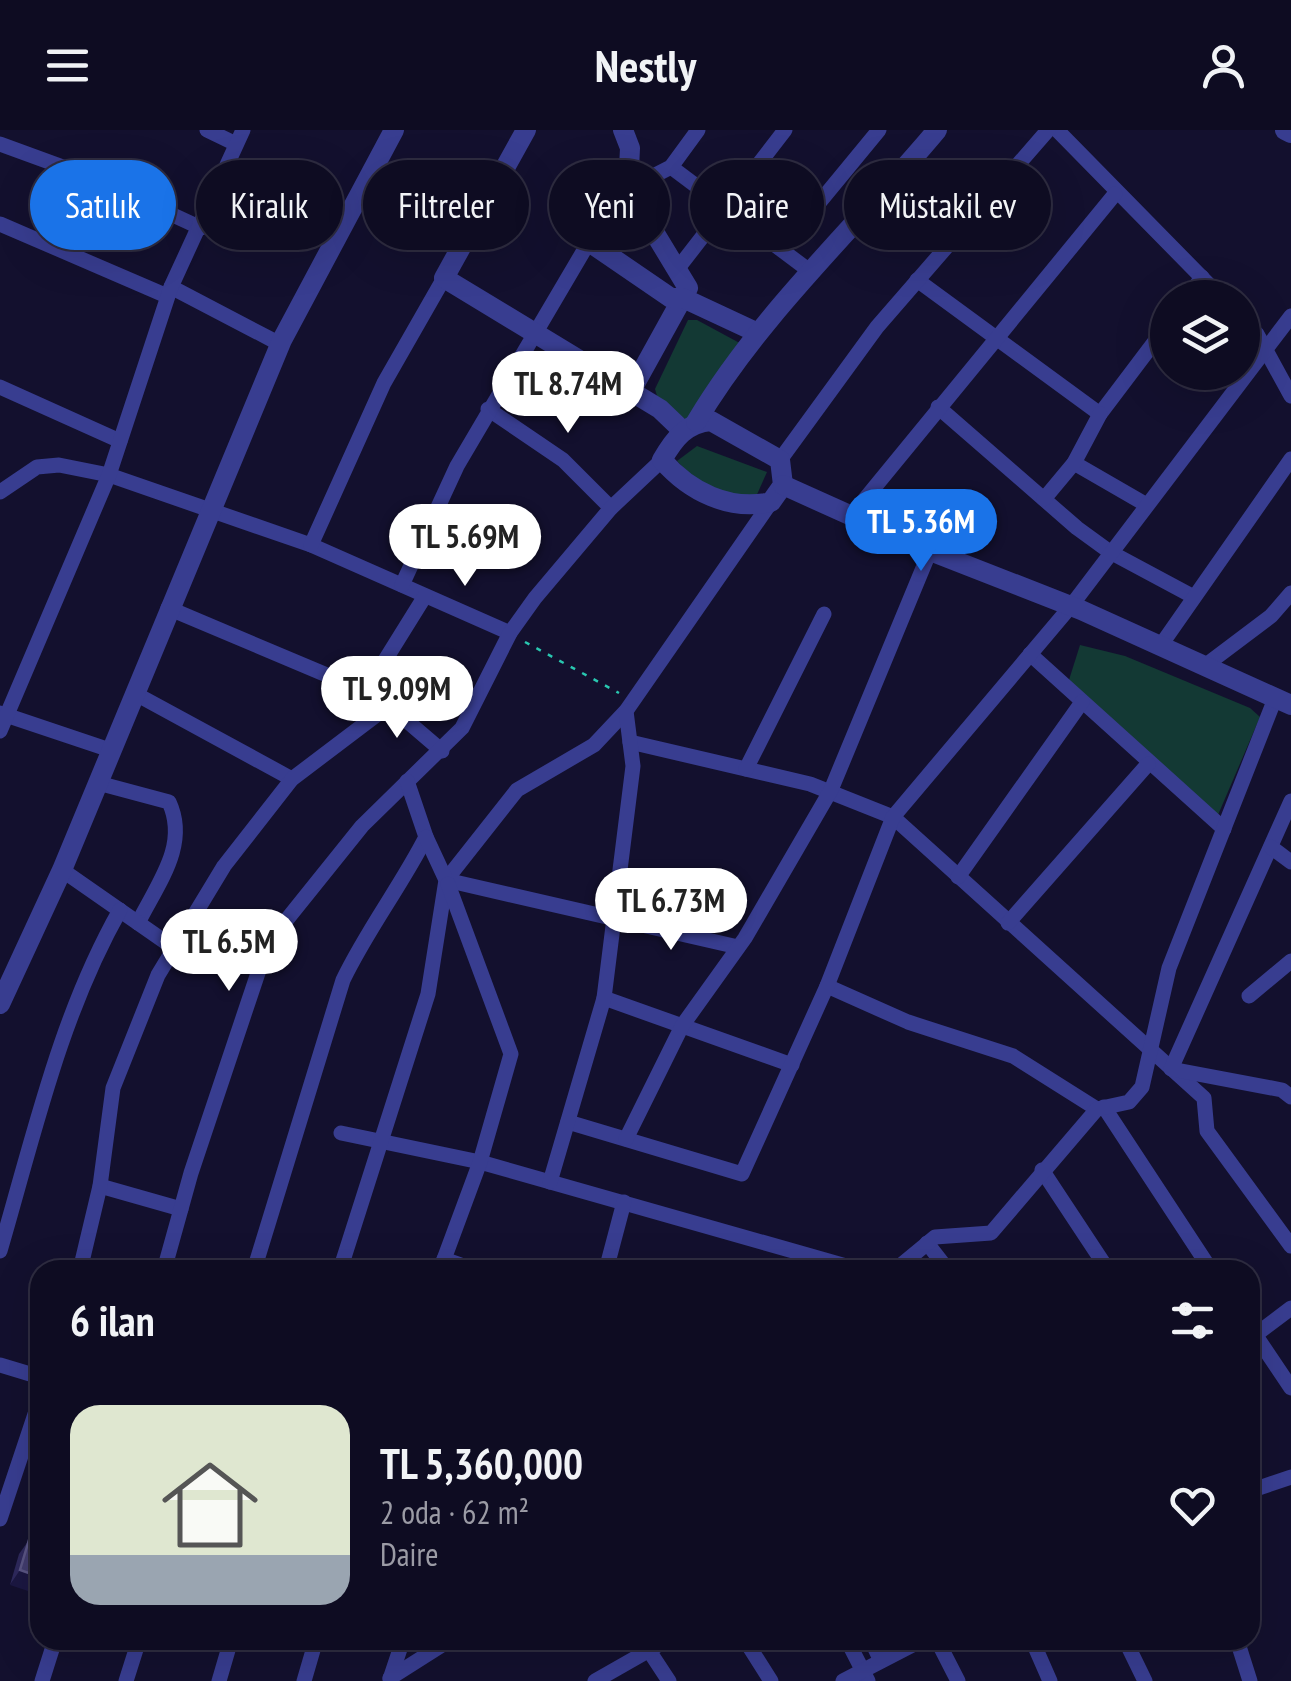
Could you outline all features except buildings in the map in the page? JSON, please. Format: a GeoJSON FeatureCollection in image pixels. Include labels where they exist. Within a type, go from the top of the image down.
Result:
{"type":"FeatureCollection","features":[{"type":"Feature","properties":{"kind":"street"},"geometry":{"type":"LineString","coordinates":[[206,130],[239,137]]}},
{"type":"Feature","properties":{"kind":"street"},"geometry":{"type":"LineString","coordinates":[[0,1004],[62,870],[280,344],[394,130]]}},
{"type":"Feature","properties":{"kind":"street"},"geometry":{"type":"LineString","coordinates":[[311,545],[384,384],[526,130]]}},
{"type":"Feature","properties":{"kind":"street"},"geometry":{"type":"LineString","coordinates":[[623,130],[630,148],[629,160]]}},
{"type":"Feature","properties":{"kind":"street"},"geometry":{"type":"LineString","coordinates":[[690,181],[671,167],[698,130]]}},
{"type":"Feature","properties":{"kind":"street"},"geometry":{"type":"LineString","coordinates":[[764,160],[786,130]]}},
{"type":"Feature","properties":{"kind":"street"},"geometry":{"type":"LineString","coordinates":[[824,197],[880,130]]}},
{"type":"Feature","properties":{"kind":"street"},"geometry":{"type":"LineString","coordinates":[[167,1260],[268,943],[362,826],[462,728],[510,634],[611,508],[662,460],[758,334],[937,130]]}},
{"type":"Feature","properties":{"kind":"street"},"geometry":{"type":"LineString","coordinates":[[343,1260],[428,994],[446,880],[517,790],[594,744],[630,706],[777,493],[780,460],[876,326],[1048,130]]}},
{"type":"Feature","properties":{"kind":"street"},"geometry":{"type":"LineString","coordinates":[[1057,130],[1115,194],[1205,280]]}},
{"type":"Feature","properties":{"kind":"street"},"geometry":{"type":"LineString","coordinates":[[0,144],[93,178],[196,226]]}},
{"type":"Feature","properties":{"kind":"street"},"geometry":{"type":"LineString","coordinates":[[851,516],[1115,194]]}},
{"type":"Feature","properties":{"kind":"street"},"geometry":{"type":"LineString","coordinates":[[0,224],[169,292],[280,344]]}},
{"type":"Feature","properties":{"kind":"street"},"geometry":{"type":"LineString","coordinates":[[110,750],[2,720],[109,475],[169,292],[196,238]]}},
{"type":"Feature","properties":{"kind":"street"},"geometry":{"type":"LineString","coordinates":[[402,585],[488,410],[584,250]]}},
{"type":"Feature","properties":{"kind":"street"},"geometry":{"type":"LineString","coordinates":[[600,250],[671,298],[682,298],[758,334]]}},
{"type":"Feature","properties":{"kind":"street"},"geometry":{"type":"LineString","coordinates":[[631,391],[688,288],[667,250]]}},
{"type":"Feature","properties":{"kind":"street"},"geometry":{"type":"LineString","coordinates":[[678,267],[693,250]]}},
{"type":"Feature","properties":{"kind":"street"},"geometry":{"type":"LineString","coordinates":[[782,250],[811,272]]}},
{"type":"Feature","properties":{"kind":"street"},"geometry":{"type":"LineString","coordinates":[[444,278],[690,426],[710,422],[733,430],[780,460]]}},
{"type":"Feature","properties":{"kind":"street"},"geometry":{"type":"LineString","coordinates":[[917,280],[1100,414]]}},
{"type":"Feature","properties":{"kind":"street"},"geometry":{"type":"LineString","coordinates":[[568,1122],[742,1174],[827,986],[893,817],[1071,606],[1291,316]]}},
{"type":"Feature","properties":{"kind":"street"},"geometry":{"type":"LineString","coordinates":[[1260,344],[1291,396]]}},
{"type":"Feature","properties":{"kind":"street"},"geometry":{"type":"LineString","coordinates":[[1044,500],[1074,463],[1100,414],[1150,348]]}},
{"type":"Feature","properties":{"kind":"street"},"geometry":{"type":"LineString","coordinates":[[0,387],[120,440]]}},
{"type":"Feature","properties":{"kind":"street"},"geometry":{"type":"LineString","coordinates":[[938,407],[1110,552],[1194,597]]}},
{"type":"Feature","properties":{"kind":"street"},"geometry":{"type":"LineString","coordinates":[[488,410],[563,460],[611,508]]}},
{"type":"Feature","properties":{"kind":"street"},"geometry":{"type":"LineString","coordinates":[[1160,645],[1291,459]]}},
{"type":"Feature","properties":{"kind":"street"},"geometry":{"type":"LineString","coordinates":[[662,460],[676,476],[730,504],[777,493],[851,516],[1071,606],[1284,700],[1224,829],[1169,968],[1142,1088],[1128,1102],[1100,1108],[991,1233],[976,1238],[953,1233],[926,1242],[907,1260]]}},
{"type":"Feature","properties":{"kind":"street"},"geometry":{"type":"LineString","coordinates":[[1074,463],[1145,504]]}},
{"type":"Feature","properties":{"kind":"street"},"geometry":{"type":"LineString","coordinates":[[0,492],[37,467],[59,465],[109,475],[311,545],[510,634]]}},
{"type":"Feature","properties":{"kind":"street"},"geometry":{"type":"LineString","coordinates":[[626,1140],[682,1026],[738,947],[831,790],[930,551]]}},
{"type":"Feature","properties":{"kind":"street"},"geometry":{"type":"LineString","coordinates":[[1206,665],[1271,616],[1291,593]]}},
{"type":"Feature","properties":{"kind":"street"},"geometry":{"type":"LineString","coordinates":[[385,700],[374,678],[426,596]]}},
{"type":"Feature","properties":{"kind":"street"},"geometry":{"type":"LineString","coordinates":[[168,608],[385,700],[442,751]]}},
{"type":"Feature","properties":{"kind":"street"},"geometry":{"type":"LineString","coordinates":[[746,769],[824,614]]}},
{"type":"Feature","properties":{"kind":"street"},"geometry":{"type":"LineString","coordinates":[[1030,654],[1224,829]]}},
{"type":"Feature","properties":{"kind":"street"},"geometry":{"type":"LineString","coordinates":[[134,692],[292,780]]}},
{"type":"Feature","properties":{"kind":"street"},"geometry":{"type":"LineString","coordinates":[[82,1260],[100,1186],[113,1088],[158,975],[224,866],[292,780],[385,700]]}},
{"type":"Feature","properties":{"kind":"street"},"geometry":{"type":"LineString","coordinates":[[958,876],[1082,702]]}},
{"type":"Feature","properties":{"kind":"street"},"geometry":{"type":"LineString","coordinates":[[550,1182],[604,998],[633,766],[630,706]]}},
{"type":"Feature","properties":{"kind":"street"},"geometry":{"type":"LineString","coordinates":[[630,742],[831,790],[893,817],[1204,1098],[1207,1131],[1290,1242]]}},
{"type":"Feature","properties":{"kind":"street"},"geometry":{"type":"LineString","coordinates":[[1008,924],[1148,764]]}},
{"type":"Feature","properties":{"kind":"street"},"geometry":{"type":"LineString","coordinates":[[407,782],[511,1054],[480,1162],[444,1260]]}},
{"type":"Feature","properties":{"kind":"street"},"geometry":{"type":"LineString","coordinates":[[98,783],[169,802],[179,824],[172,858],[138,923]]}},
{"type":"Feature","properties":{"kind":"street"},"geometry":{"type":"LineString","coordinates":[[1171,1070],[1291,801]]}},
{"type":"Feature","properties":{"kind":"street"},"geometry":{"type":"LineString","coordinates":[[257,1260],[344,980],[363,938],[404,880],[426,837]]}},
{"type":"Feature","properties":{"kind":"street"},"geometry":{"type":"LineString","coordinates":[[1271,847],[1291,862]]}},
{"type":"Feature","properties":{"kind":"street"},"geometry":{"type":"LineString","coordinates":[[62,870],[174,948]]}},
{"type":"Feature","properties":{"kind":"street"},"geometry":{"type":"LineString","coordinates":[[446,880],[614,915],[738,947]]}},
{"type":"Feature","properties":{"kind":"street"},"geometry":{"type":"LineString","coordinates":[[0,1251],[60,1042],[96,953],[120,910]]}},
{"type":"Feature","properties":{"kind":"street"},"geometry":{"type":"LineString","coordinates":[[1249,996],[1291,961]]}},
{"type":"Feature","properties":{"kind":"street"},"geometry":{"type":"LineString","coordinates":[[827,986],[908,1022],[1013,1056],[1100,1108],[1203,1260]]}},
{"type":"Feature","properties":{"kind":"street"},"geometry":{"type":"LineString","coordinates":[[604,998],[792,1065]]}},
{"type":"Feature","properties":{"kind":"street"},"geometry":{"type":"LineString","coordinates":[[1171,1070],[1282,1090],[1291,1097]]}},
{"type":"Feature","properties":{"kind":"street"},"geometry":{"type":"LineString","coordinates":[[341,1132],[480,1162],[825,1260]]}},
{"type":"Feature","properties":{"kind":"street"},"geometry":{"type":"LineString","coordinates":[[1042,1170],[1101,1260]]}},
{"type":"Feature","properties":{"kind":"street"},"geometry":{"type":"LineString","coordinates":[[100,1186],[181,1210]]}},
{"type":"Feature","properties":{"kind":"street"},"geometry":{"type":"LineString","coordinates":[[609,1260],[624,1202]]}},
{"type":"Feature","properties":{"kind":"street"},"geometry":{"type":"LineString","coordinates":[[926,1242],[940,1260]]}},
{"type":"Feature","properties":{"kind":"street"},"geometry":{"type":"LineString","coordinates":[[1260,1328],[1291,1308]]}},
{"type":"Feature","properties":{"kind":"street"},"geometry":{"type":"LineString","coordinates":[[1260,1344],[1291,1388]]}},
{"type":"Feature","properties":{"kind":"street"},"geometry":{"type":"LineString","coordinates":[[0,1365],[30,1374]]}},
{"type":"Feature","properties":{"kind":"street"},"geometry":{"type":"LineString","coordinates":[[0,1519],[30,1430]]}},
{"type":"Feature","properties":{"kind":"street"},"geometry":{"type":"LineString","coordinates":[[1260,1486],[1291,1476]]}},
{"type":"Feature","properties":{"kind":"street"},"geometry":{"type":"LineString","coordinates":[[42,1681],[52,1650]]}},
{"type":"Feature","properties":{"kind":"street"},"geometry":{"type":"LineString","coordinates":[[126,1681],[136,1650]]}},
{"type":"Feature","properties":{"kind":"street"},"geometry":{"type":"LineString","coordinates":[[219,1681],[228,1650]]}},
{"type":"Feature","properties":{"kind":"street"},"geometry":{"type":"LineString","coordinates":[[304,1681],[313,1650]]}},
{"type":"Feature","properties":{"kind":"street"},"geometry":{"type":"LineString","coordinates":[[390,1680],[400,1650]]}},
{"type":"Feature","properties":{"kind":"street"},"geometry":{"type":"LineString","coordinates":[[390,1680],[435,1650]]}},
{"type":"Feature","properties":{"kind":"street"},"geometry":{"type":"LineString","coordinates":[[594,1681],[638,1650]]}},
{"type":"Feature","properties":{"kind":"street"},"geometry":{"type":"LineString","coordinates":[[650,1650],[669,1681]]}},
{"type":"Feature","properties":{"kind":"street"},"geometry":{"type":"LineString","coordinates":[[751,1650],[771,1681]]}},
{"type":"Feature","properties":{"kind":"street"},"geometry":{"type":"LineString","coordinates":[[852,1650],[865,1676]]}},
{"type":"Feature","properties":{"kind":"street"},"geometry":{"type":"LineString","coordinates":[[876,1650],[881,1661]]}},
{"type":"Feature","properties":{"kind":"street"},"geometry":{"type":"LineString","coordinates":[[842,1681],[865,1676],[881,1661],[902,1650]]}},
{"type":"Feature","properties":{"kind":"street"},"geometry":{"type":"LineString","coordinates":[[942,1650],[958,1681]]}},
{"type":"Feature","properties":{"kind":"street"},"geometry":{"type":"LineString","coordinates":[[1036,1650],[1050,1681]]}},
{"type":"Feature","properties":{"kind":"street"},"geometry":{"type":"LineString","coordinates":[[1130,1650],[1145,1681]]}},
{"type":"Feature","properties":{"kind":"street"},"geometry":{"type":"LineString","coordinates":[[1239,1650],[1250,1681]]}},
{"type":"Feature","properties":{"kind":"path"},"geometry":{"type":"LineString","coordinates":[[510,634],[630,706]]}},
{"type":"Feature","properties":{"kind":"green space"},"geometry":{"type":"Polygon","coordinates":[[[688,320],[697,320],[747,347],[689,422],[658,399],[655,389],[688,320]]]}},
{"type":"Feature","properties":{"kind":"green space"},"geometry":{"type":"Polygon","coordinates":[[[697,446],[767,472],[755,499],[702,487],[677,461],[697,446]]]}},
{"type":"Feature","properties":{"kind":"green space"},"geometry":{"type":"Polygon","coordinates":[[[1080,645],[1125,656],[1250,708],[1260,717],[1218,815],[1069,680],[1080,645]]]}}]}
